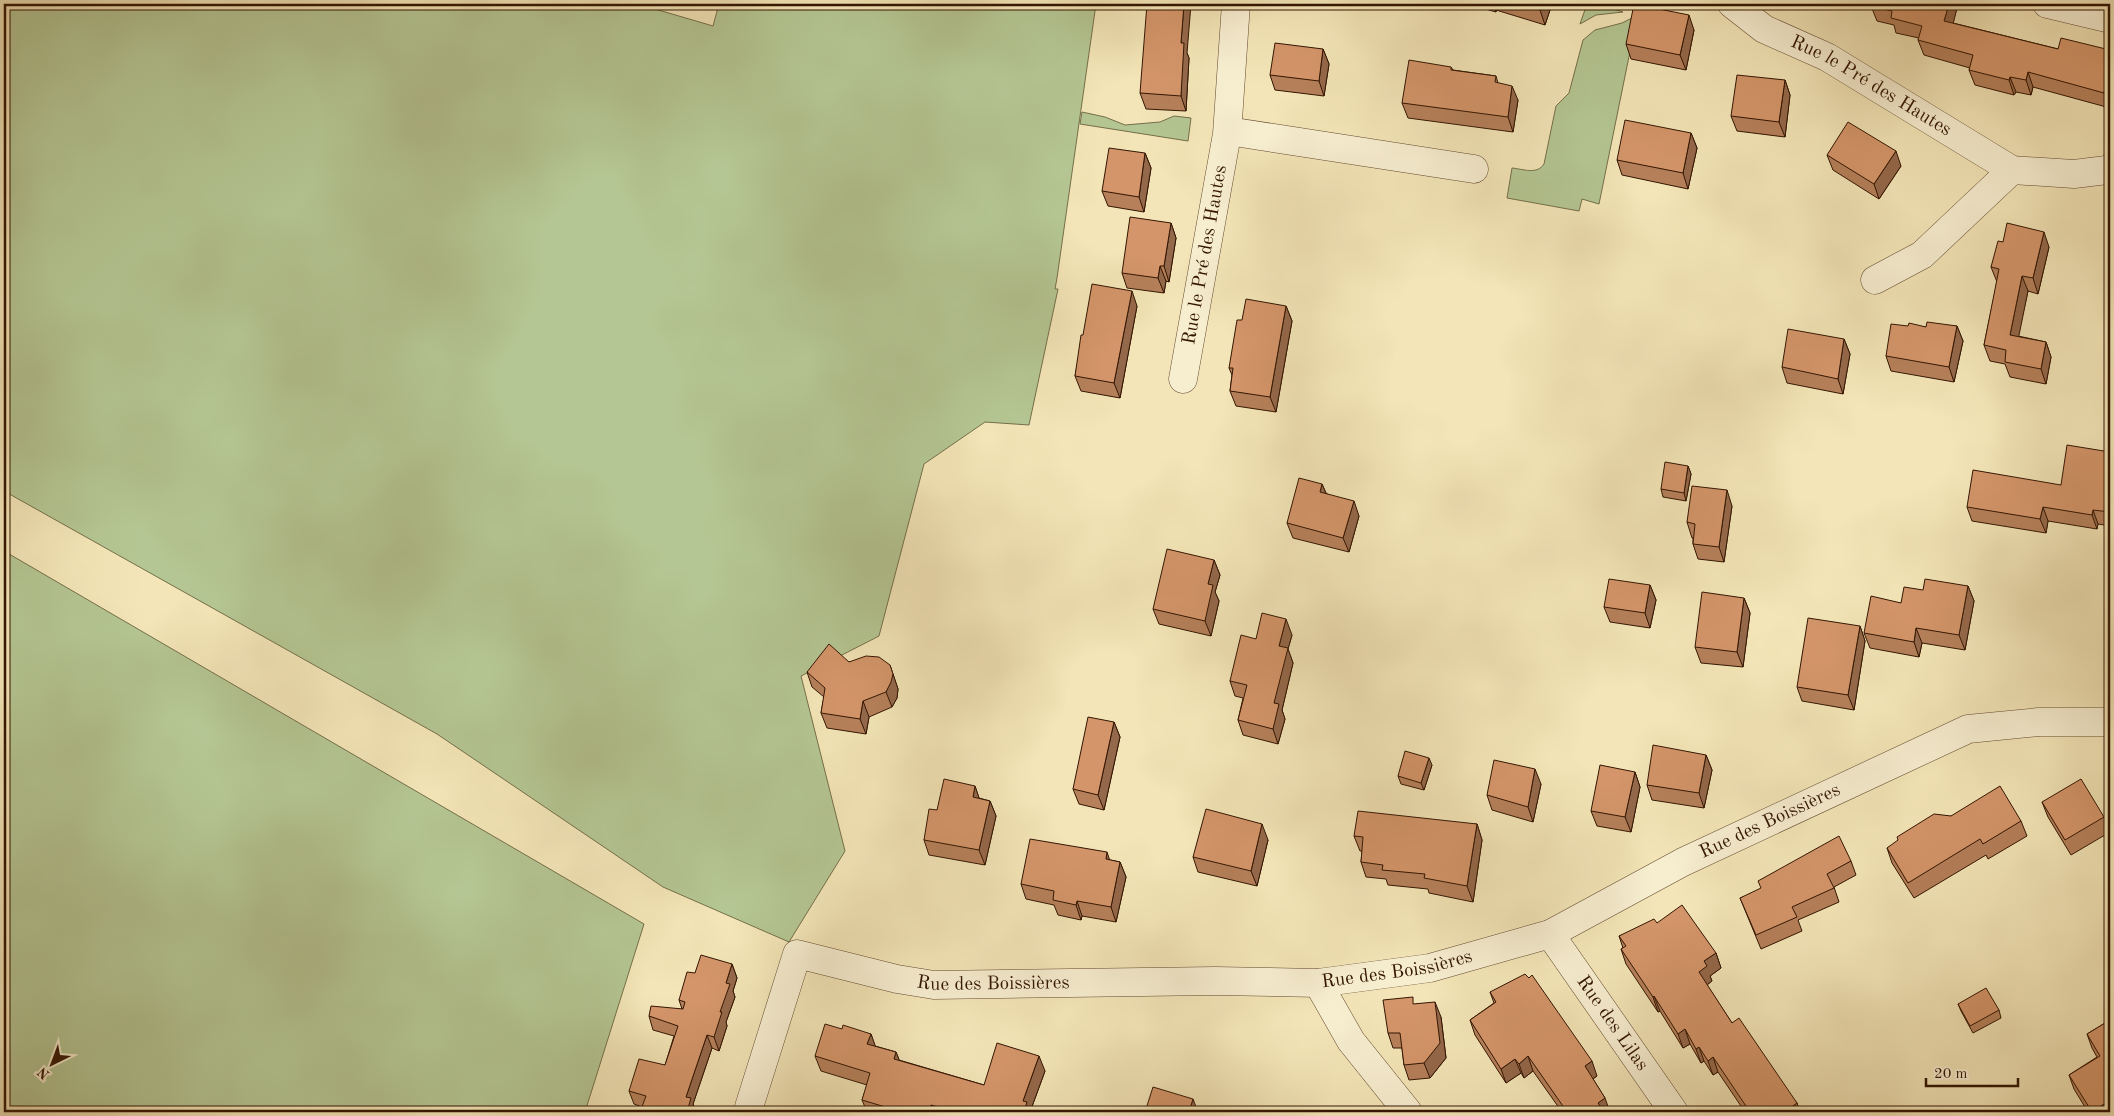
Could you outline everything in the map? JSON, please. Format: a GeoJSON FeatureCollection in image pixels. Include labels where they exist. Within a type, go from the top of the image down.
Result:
{"type":"FeatureCollection","features":[{"type":"Feature","properties":{"kind":"street","name":"Rue le Pré des Hautes"},"geometry":{"type":"LineString","coordinates":[[1183,379],[1228,131],[1236,4]]}},
{"type":"Feature","properties":{"kind":"street","name":"Rue le Pré des Hautes"},"geometry":{"type":"LineString","coordinates":[[1732,4],[1764,29],[1827,57],[2012,170],[2074,174],[2110,168]]}},
{"type":"Feature","properties":{"kind":"street"},"geometry":{"type":"LineString","coordinates":[[2047,4],[2110,19]]}},
{"type":"Feature","properties":{"kind":"street"},"geometry":{"type":"LineString","coordinates":[[1228,131],[1474,169]]}},
{"type":"Feature","properties":{"kind":"street"},"geometry":{"type":"LineString","coordinates":[[1875,280],[1922,255],[2012,170]]}},
{"type":"Feature","properties":{"kind":"street","name":"Rue des Boissières"},"geometry":{"type":"LineString","coordinates":[[749,1107],[797,954],[897,979],[934,986],[1178,982],[1318,983],[1430,968],[1550,934],[1683,862],[1968,729],[2039,722],[2110,722]]}},
{"type":"Feature","properties":{"kind":"street","name":"Rue des Lilas"},"geometry":{"type":"LineString","coordinates":[[1550,934],[1674,1112]]}},
{"type":"Feature","properties":{"kind":"street"},"geometry":{"type":"LineString","coordinates":[[1318,983],[1351,1041],[1408,1112]]}},
{"type":"Feature","properties":{"kind":"green space"},"geometry":{"type":"Polygon","coordinates":[[[4,4],[638,4],[713,26],[719,4],[1096,4],[1055,289],[1058,289],[1029,425],[985,422],[924,464],[879,636],[801,676],[845,851],[789,942],[663,887],[437,734],[4,491],[4,4]]]}},
{"type":"Feature","properties":{"kind":"green space"},"geometry":{"type":"Polygon","coordinates":[[[1587,4],[1598,4],[1623,12],[1596,15],[1580,24],[1587,4]]]}},
{"type":"Feature","properties":{"kind":"green space"},"geometry":{"type":"Polygon","coordinates":[[[1634,17],[1635,27],[1599,204],[1582,199],[1579,211],[1507,198],[1512,168],[1534,170],[1544,164],[1556,106],[1569,93],[1583,40],[1595,30],[1622,23],[1634,17]]]}},
{"type":"Feature","properties":{"kind":"green space"},"geometry":{"type":"Polygon","coordinates":[[[1082,112],[1105,117],[1125,125],[1160,122],[1174,116],[1191,118],[1188,141],[1080,124],[1082,112]]]}},
{"type":"Feature","properties":{"kind":"green space"},"geometry":{"type":"Polygon","coordinates":[[[4,551],[644,924],[585,1112],[4,1112],[4,551]]]}},
{"type":"Feature","properties":{"kind":"building"},"geometry":{"type":"Polygon","coordinates":[[[1147,4],[1184,4],[1181,43],[1184,43],[1181,96],[1140,93],[1147,4]]]}},
{"type":"Feature","properties":{"kind":"building"},"geometry":{"type":"Polygon","coordinates":[[[1519,4],[1542,4],[1540,10],[1519,4]]]}},
{"type":"Feature","properties":{"kind":"building"},"geometry":{"type":"Polygon","coordinates":[[[1634,4],[1689,15],[1680,55],[1626,44],[1634,4]]]}},
{"type":"Feature","properties":{"kind":"building"},"geometry":{"type":"Polygon","coordinates":[[[1872,4],[1949,4],[1944,21],[2058,49],[2061,38],[2110,50],[2110,82],[2106,84],[2104,93],[2028,72],[2026,80],[2010,77],[2009,80],[1969,70],[1973,55],[1918,40],[1922,26],[1891,18],[1892,11],[1871,6],[1872,4]]]}},
{"type":"Feature","properties":{"kind":"building"},"geometry":{"type":"Polygon","coordinates":[[[1275,43],[1323,49],[1319,81],[1270,75],[1275,43]]]}},
{"type":"Feature","properties":{"kind":"building"},"geometry":{"type":"Polygon","coordinates":[[[1409,60],[1451,67],[1451,70],[1496,76],[1495,82],[1512,86],[1508,117],[1402,103],[1409,60]]]}},
{"type":"Feature","properties":{"kind":"building"},"geometry":{"type":"Polygon","coordinates":[[[1737,75],[1785,80],[1779,122],[1731,116],[1737,75]]]}},
{"type":"Feature","properties":{"kind":"building"},"geometry":{"type":"Polygon","coordinates":[[[1625,120],[1691,133],[1683,173],[1617,160],[1625,120]]]}},
{"type":"Feature","properties":{"kind":"building"},"geometry":{"type":"Polygon","coordinates":[[[1848,122],[1896,151],[1874,184],[1827,155],[1848,122]]]}},
{"type":"Feature","properties":{"kind":"building"},"geometry":{"type":"Polygon","coordinates":[[[1109,148],[1145,153],[1139,197],[1102,191],[1109,148]]]}},
{"type":"Feature","properties":{"kind":"building"},"geometry":{"type":"Polygon","coordinates":[[[1130,217],[1171,223],[1164,266],[1160,266],[1158,278],[1122,273],[1130,217]]]}},
{"type":"Feature","properties":{"kind":"building"},"geometry":{"type":"Polygon","coordinates":[[[2007,223],[2044,232],[2033,278],[2022,276],[2010,335],[2046,342],[2041,369],[2005,362],[2006,350],[1984,345],[1999,269],[1991,267],[1998,241],[2003,242],[2007,223]]]}},
{"type":"Feature","properties":{"kind":"building"},"geometry":{"type":"Polygon","coordinates":[[[1092,284],[1132,291],[1114,383],[1075,376],[1081,335],[1083,335],[1092,284]]]}},
{"type":"Feature","properties":{"kind":"building"},"geometry":{"type":"Polygon","coordinates":[[[1246,299],[1286,306],[1270,397],[1230,391],[1233,368],[1229,368],[1237,320],[1242,320],[1246,299]]]}},
{"type":"Feature","properties":{"kind":"building"},"geometry":{"type":"Polygon","coordinates":[[[1927,322],[1957,326],[1949,367],[1886,356],[1891,324],[1908,326],[1909,323],[1926,327],[1927,322]]]}},
{"type":"Feature","properties":{"kind":"building"},"geometry":{"type":"Polygon","coordinates":[[[1788,329],[1844,339],[1838,379],[1782,367],[1788,329]]]}},
{"type":"Feature","properties":{"kind":"building"},"geometry":{"type":"Polygon","coordinates":[[[2067,445],[2110,452],[2110,512],[2093,510],[2092,515],[2043,507],[2040,519],[1967,507],[1973,470],[2061,485],[2067,445]]]}},
{"type":"Feature","properties":{"kind":"building"},"geometry":{"type":"Polygon","coordinates":[[[1665,462],[1688,466],[1684,493],[1661,489],[1665,462]]]}},
{"type":"Feature","properties":{"kind":"building"},"geometry":{"type":"Polygon","coordinates":[[[1299,478],[1322,484],[1320,492],[1354,501],[1343,538],[1287,523],[1299,478]]]}},
{"type":"Feature","properties":{"kind":"building"},"geometry":{"type":"Polygon","coordinates":[[[1692,486],[1727,490],[1719,547],[1693,544],[1695,524],[1687,522],[1692,486]]]}},
{"type":"Feature","properties":{"kind":"building"},"geometry":{"type":"Polygon","coordinates":[[[1167,549],[1214,560],[1208,584],[1213,585],[1205,621],[1153,609],[1167,549]]]}},
{"type":"Feature","properties":{"kind":"building"},"geometry":{"type":"Polygon","coordinates":[[[1609,579],[1650,585],[1645,613],[1604,607],[1609,579]]]}},
{"type":"Feature","properties":{"kind":"building"},"geometry":{"type":"Polygon","coordinates":[[[1925,579],[1968,586],[1959,635],[1916,628],[1914,642],[1864,633],[1871,596],[1901,603],[1904,587],[1923,590],[1925,579]]]}},
{"type":"Feature","properties":{"kind":"building"},"geometry":{"type":"Polygon","coordinates":[[[1702,592],[1744,598],[1737,652],[1695,647],[1702,592]]]}},
{"type":"Feature","properties":{"kind":"building"},"geometry":{"type":"Polygon","coordinates":[[[1262,613],[1286,619],[1279,646],[1288,648],[1274,703],[1279,704],[1273,729],[1238,720],[1247,685],[1230,681],[1241,635],[1256,639],[1262,613]]]}},
{"type":"Feature","properties":{"kind":"building"},"geometry":{"type":"Polygon","coordinates":[[[1808,618],[1860,626],[1848,695],[1797,687],[1808,618]]]}},
{"type":"Feature","properties":{"kind":"building"},"geometry":{"type":"Polygon","coordinates":[[[829,644],[849,662],[866,656],[879,657],[890,665],[893,674],[886,692],[863,701],[860,719],[821,713],[825,688],[807,672],[829,644]]]}},
{"type":"Feature","properties":{"kind":"building"},"geometry":{"type":"Polygon","coordinates":[[[1088,717],[1114,722],[1098,795],[1073,789],[1088,717]]]}},
{"type":"Feature","properties":{"kind":"building"},"geometry":{"type":"Polygon","coordinates":[[[1653,745],[1706,755],[1699,793],[1647,785],[1653,745]]]}},
{"type":"Feature","properties":{"kind":"building"},"geometry":{"type":"Polygon","coordinates":[[[1405,751],[1429,758],[1421,783],[1398,776],[1405,751]]]}},
{"type":"Feature","properties":{"kind":"building"},"geometry":{"type":"Polygon","coordinates":[[[1494,760],[1535,769],[1528,807],[1487,795],[1494,760]]]}},
{"type":"Feature","properties":{"kind":"building"},"geometry":{"type":"Polygon","coordinates":[[[1600,765],[1635,772],[1625,817],[1591,811],[1600,765]]]}},
{"type":"Feature","properties":{"kind":"building"},"geometry":{"type":"Polygon","coordinates":[[[944,779],[975,786],[973,797],[990,801],[979,850],[924,840],[929,809],[937,810],[944,779]]]}},
{"type":"Feature","properties":{"kind":"building"},"geometry":{"type":"Polygon","coordinates":[[[2081,779],[2104,817],[2065,840],[2042,802],[2081,779]]]}},
{"type":"Feature","properties":{"kind":"building"},"geometry":{"type":"Polygon","coordinates":[[[2000,786],[2021,821],[1983,844],[1980,839],[1908,883],[1887,848],[1898,840],[1897,837],[1934,814],[1951,816],[2000,786]]]}},
{"type":"Feature","properties":{"kind":"building"},"geometry":{"type":"Polygon","coordinates":[[[1206,809],[1262,824],[1251,871],[1193,857],[1206,809]]]}},
{"type":"Feature","properties":{"kind":"building"},"geometry":{"type":"Polygon","coordinates":[[[1358,811],[1477,824],[1467,886],[1424,878],[1425,874],[1382,870],[1383,865],[1361,862],[1363,837],[1354,836],[1358,811]]]}},
{"type":"Feature","properties":{"kind":"building"},"geometry":{"type":"Polygon","coordinates":[[[1839,836],[1851,861],[1827,874],[1834,888],[1792,907],[1797,917],[1756,935],[1740,898],[1761,888],[1758,881],[1839,836]]]}},
{"type":"Feature","properties":{"kind":"building"},"geometry":{"type":"Polygon","coordinates":[[[1030,839],[1107,852],[1106,859],[1120,862],[1111,907],[1077,901],[1076,905],[1053,900],[1054,891],[1021,884],[1030,839]]]}},
{"type":"Feature","properties":{"kind":"building"},"geometry":{"type":"Polygon","coordinates":[[[1682,905],[1716,953],[1704,961],[1707,966],[1699,972],[1732,1023],[1739,1018],[1797,1103],[1790,1108],[1793,1112],[1750,1112],[1713,1057],[1708,1061],[1699,1047],[1696,1049],[1685,1029],[1678,1034],[1621,949],[1626,946],[1619,936],[1654,919],[1657,923],[1682,905]]]}},
{"type":"Feature","properties":{"kind":"building"},"geometry":{"type":"Polygon","coordinates":[[[701,955],[732,964],[726,983],[730,984],[714,1037],[707,1035],[686,1097],[691,1098],[687,1112],[640,1112],[646,1096],[629,1091],[639,1059],[665,1065],[678,1026],[649,1016],[651,1006],[683,1009],[685,1002],[679,1000],[687,972],[695,973],[701,955]]]}},
{"type":"Feature","properties":{"kind":"building"},"geometry":{"type":"Polygon","coordinates":[[[1525,974],[1529,978],[1532,975],[1592,1061],[1585,1066],[1605,1098],[1598,1103],[1604,1112],[1561,1112],[1565,1109],[1528,1056],[1519,1064],[1515,1059],[1501,1069],[1470,1020],[1496,1002],[1490,992],[1525,974]]]}},
{"type":"Feature","properties":{"kind":"building"},"geometry":{"type":"Polygon","coordinates":[[[1986,988],[1999,1010],[1970,1026],[1958,1004],[1986,988]]]}},
{"type":"Feature","properties":{"kind":"building"},"geometry":{"type":"Polygon","coordinates":[[[1413,997],[1413,1004],[1435,1002],[1440,1043],[1424,1063],[1404,1065],[1400,1033],[1388,1033],[1383,1000],[1413,997]]]}},
{"type":"Feature","properties":{"kind":"building"},"geometry":{"type":"Polygon","coordinates":[[[2110,1020],[2110,1100],[2092,1112],[2069,1075],[2100,1056],[2087,1034],[2110,1020]]]}},
{"type":"Feature","properties":{"kind":"building"},"geometry":{"type":"Polygon","coordinates":[[[825,1024],[842,1029],[843,1025],[871,1034],[867,1044],[896,1052],[894,1059],[984,1085],[997,1043],[1039,1056],[1023,1101],[1027,1102],[1024,1112],[955,1112],[931,1105],[929,1112],[902,1112],[862,1100],[870,1073],[815,1056],[825,1024]]]}},
{"type":"Feature","properties":{"kind":"building"},"geometry":{"type":"Polygon","coordinates":[[[1153,1087],[1193,1099],[1189,1112],[1145,1112],[1153,1087]]]}}]}
